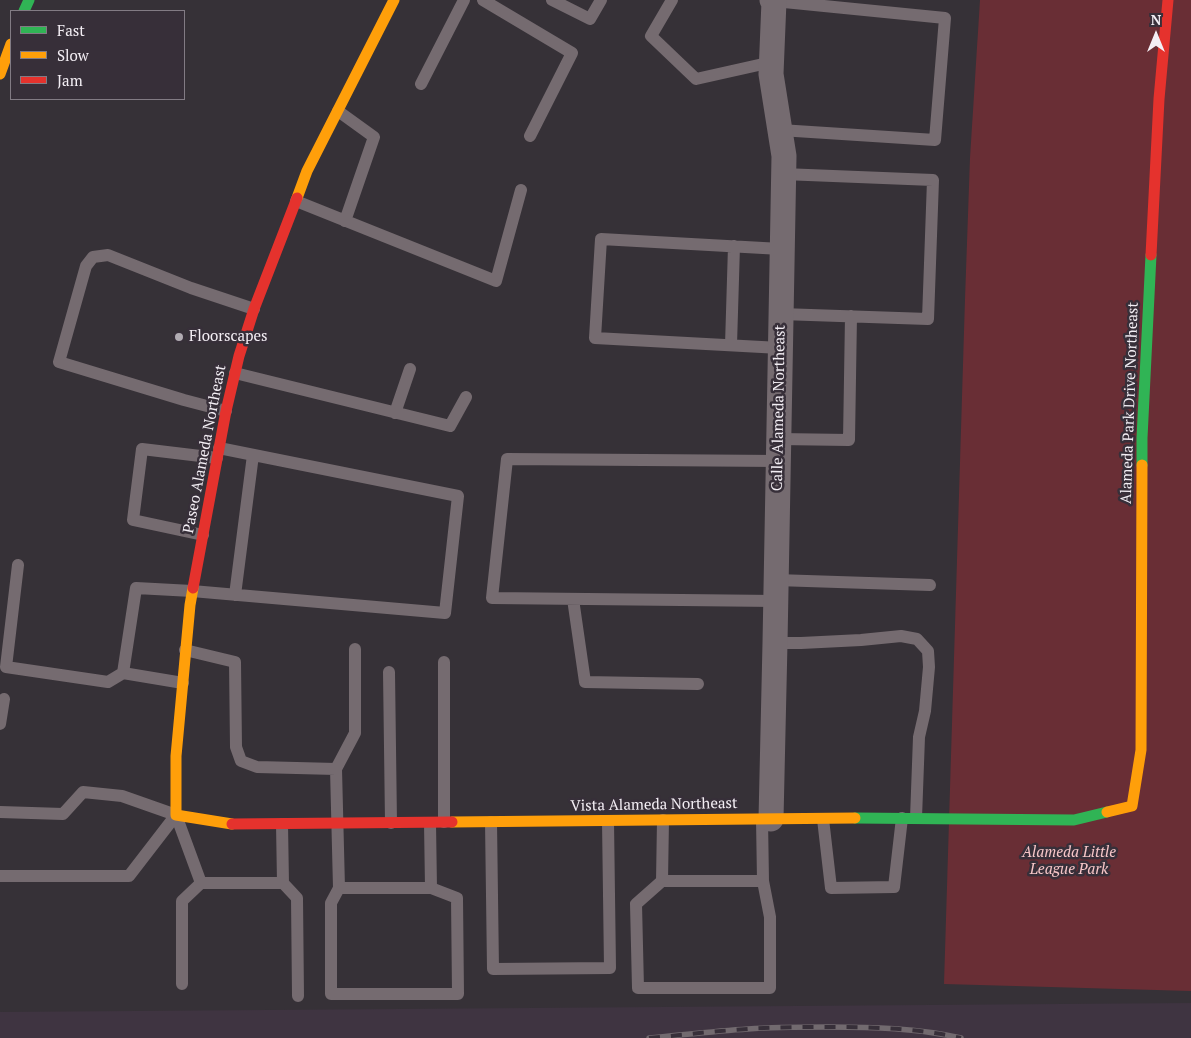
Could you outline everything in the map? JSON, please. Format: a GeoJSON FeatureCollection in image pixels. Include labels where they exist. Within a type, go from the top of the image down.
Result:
{"type":"FeatureCollection","features":[{"type":"Feature","properties":{"kind":"street","name":"Paseo Alameda Northeast"},"geometry":{"type":"LineString","coordinates":[[176,816],[176,756],[192,591],[235,373],[254,309],[307,171],[394,0]]}},
{"type":"Feature","properties":{"kind":"street","name":"Calle Alameda Northeast"},"geometry":{"type":"LineString","coordinates":[[766,819],[776,643],[784,156],[772,74],[774,0]]}},
{"type":"Feature","properties":{"kind":"street","name":"Alameda Park Drive Northeast"},"geometry":{"type":"LineString","coordinates":[[1132,806],[1141,750],[1142,438],[1159,99],[1168,0]]}},
{"type":"Feature","properties":{"kind":"street"},"geometry":{"type":"LineString","coordinates":[[0,74],[10,47]]}},
{"type":"Feature","properties":{"kind":"street","name":"Vista Alameda Northeast"},"geometry":{"type":"LineString","coordinates":[[176,816],[234,824],[902,818],[1074,820],[1132,806]]}},
{"type":"Feature","properties":{"kind":"lane"},"geometry":{"type":"LineString","coordinates":[[421,84],[464,0]]}},
{"type":"Feature","properties":{"kind":"lane"},"geometry":{"type":"LineString","coordinates":[[483,0],[572,53],[530,136]]}},
{"type":"Feature","properties":{"kind":"lane"},"geometry":{"type":"LineString","coordinates":[[552,0],[590,19],[601,0]]}},
{"type":"Feature","properties":{"kind":"lane"},"geometry":{"type":"LineString","coordinates":[[672,0],[651,36],[696,79],[772,62]]}},
{"type":"Feature","properties":{"kind":"lane"},"geometry":{"type":"LineString","coordinates":[[774,0],[945,18],[935,140],[780,130]]}},
{"type":"Feature","properties":{"kind":"lane"},"geometry":{"type":"LineString","coordinates":[[338,111],[374,137],[345,221]]}},
{"type":"Feature","properties":{"kind":"lane"},"geometry":{"type":"LineString","coordinates":[[781,314],[928,319],[934,180],[783,174]]}},
{"type":"Feature","properties":{"kind":"lane"},"geometry":{"type":"LineString","coordinates":[[296,201],[496,281],[521,190]]}},
{"type":"Feature","properties":{"kind":"lane"},"geometry":{"type":"LineString","coordinates":[[780,348],[595,338],[601,238],[781,249]]}},
{"type":"Feature","properties":{"kind":"lane"},"geometry":{"type":"LineString","coordinates":[[731,346],[734,246]]}},
{"type":"Feature","properties":{"kind":"lane"},"geometry":{"type":"LineString","coordinates":[[226,411],[59,362],[86,266],[93,257],[108,256],[191,288],[254,309]]}},
{"type":"Feature","properties":{"kind":"lane"},"geometry":{"type":"LineString","coordinates":[[851,316],[849,440],[779,450],[507,459],[492,598],[573,599],[930,585]]}},
{"type":"Feature","properties":{"kind":"lane"},"geometry":{"type":"LineString","coordinates":[[395,413],[410,369]]}},
{"type":"Feature","properties":{"kind":"lane"},"geometry":{"type":"LineString","coordinates":[[235,373],[450,426],[466,397]]}},
{"type":"Feature","properties":{"kind":"lane"},"geometry":{"type":"LineString","coordinates":[[123,673],[136,588],[235,594],[445,612],[458,496],[254,455],[142,449],[133,520],[203,535]]}},
{"type":"Feature","properties":{"kind":"lane"},"geometry":{"type":"LineString","coordinates":[[235,594],[254,455]]}},
{"type":"Feature","properties":{"kind":"lane"},"geometry":{"type":"LineString","coordinates":[[18,565],[6,667],[108,682],[123,673],[183,683]]}},
{"type":"Feature","properties":{"kind":"lane"},"geometry":{"type":"LineString","coordinates":[[573,599],[585,682],[698,684]]}},
{"type":"Feature","properties":{"kind":"lane"},"geometry":{"type":"LineString","coordinates":[[776,643],[861,640],[901,636],[917,639],[928,651],[929,667],[919,737],[916,818]]}},
{"type":"Feature","properties":{"kind":"lane"},"geometry":{"type":"LineString","coordinates":[[339,888],[431,888],[457,898],[458,994],[331,994],[331,903],[339,888],[336,769],[355,733],[355,649]]}},
{"type":"Feature","properties":{"kind":"lane"},"geometry":{"type":"LineString","coordinates":[[185,650],[235,662],[236,747],[241,761],[257,767],[336,769]]}},
{"type":"Feature","properties":{"kind":"lane"},"geometry":{"type":"LineString","coordinates":[[444,662],[444,822]]}},
{"type":"Feature","properties":{"kind":"lane"},"geometry":{"type":"LineString","coordinates":[[389,672],[392,823]]}},
{"type":"Feature","properties":{"kind":"lane"},"geometry":{"type":"LineString","coordinates":[[0,724],[4,699]]}},
{"type":"Feature","properties":{"kind":"lane"},"geometry":{"type":"LineString","coordinates":[[0,812],[63,814],[84,792],[122,796],[176,816],[201,883]]}},
{"type":"Feature","properties":{"kind":"lane"},"geometry":{"type":"LineString","coordinates":[[0,876],[129,876],[176,816]]}},
{"type":"Feature","properties":{"kind":"lane"},"geometry":{"type":"LineString","coordinates":[[823,819],[831,888],[894,887],[902,818]]}},
{"type":"Feature","properties":{"kind":"lane"},"geometry":{"type":"LineString","coordinates":[[762,881],[662,881],[636,904],[638,988],[770,988],[770,917],[762,881],[766,819]]}},
{"type":"Feature","properties":{"kind":"lane"},"geometry":{"type":"LineString","coordinates":[[662,881],[663,820]]}},
{"type":"Feature","properties":{"kind":"lane"},"geometry":{"type":"LineString","coordinates":[[491,822],[493,969],[610,968],[608,821]]}},
{"type":"Feature","properties":{"kind":"lane"},"geometry":{"type":"LineString","coordinates":[[430,823],[431,888]]}},
{"type":"Feature","properties":{"kind":"lane"},"geometry":{"type":"LineString","coordinates":[[282,824],[283,883],[297,898],[298,996]]}},
{"type":"Feature","properties":{"kind":"lane"},"geometry":{"type":"LineString","coordinates":[[182,984],[182,901],[201,883],[283,883]]}},
{"type":"Feature","properties":{"kind":"shaded area"},"geometry":{"type":"Polygon","coordinates":[[[1191,1003],[1191,1038],[0,1038],[0,1012],[1191,1003]]]}},
{"type":"Feature","properties":{"kind":"green space","name":"Alameda Little League Park"},"geometry":{"type":"Polygon","coordinates":[[[980,0],[1191,0],[1191,991],[944,984],[970,158],[980,0]]]}},
{"type":"Feature","properties":{"kind":"railway"},"geometry":{"type":"LineString","coordinates":[[649,1038],[788,1027],[911,1030],[961,1038]]}},
{"type":"Feature","properties":{"kind":"traffic: fast"},"geometry":{"type":"LineString","coordinates":[[24,10],[29,0]]}},
{"type":"Feature","properties":{"kind":"traffic: fast"},"geometry":{"type":"LineString","coordinates":[[1142,465],[1151,255]]}},
{"type":"Feature","properties":{"kind":"traffic: fast"},"geometry":{"type":"LineString","coordinates":[[855,818],[1074,820],[1107,812]]}},
{"type":"Feature","properties":{"kind":"traffic: slow"},"geometry":{"type":"LineString","coordinates":[[297,198],[307,171],[394,0]]}},
{"type":"Feature","properties":{"kind":"traffic: slow"},"geometry":{"type":"LineString","coordinates":[[0,74],[10,47]]}},
{"type":"Feature","properties":{"kind":"traffic: slow"},"geometry":{"type":"LineString","coordinates":[[1107,812],[1132,806],[1141,750],[1142,465]]}},
{"type":"Feature","properties":{"kind":"traffic: slow"},"geometry":{"type":"LineString","coordinates":[[193,588],[176,756],[176,815],[232,824]]}},
{"type":"Feature","properties":{"kind":"traffic: slow"},"geometry":{"type":"LineString","coordinates":[[452,822],[855,818]]}},
{"type":"Feature","properties":{"kind":"traffic: jam"},"geometry":{"type":"LineString","coordinates":[[1151,255],[1159,99],[1168,0]]}},
{"type":"Feature","properties":{"kind":"traffic: jam"},"geometry":{"type":"LineString","coordinates":[[193,588],[226,411],[239,356],[254,309],[297,198]]}},
{"type":"Feature","properties":{"kind":"traffic: jam"},"geometry":{"type":"LineString","coordinates":[[232,824],[452,822]]}},
{"type":"Feature","properties":{"kind":"place","name":"Floorscapes"},"geometry":{"type":"Point","coordinates":[179,337]}}]}
